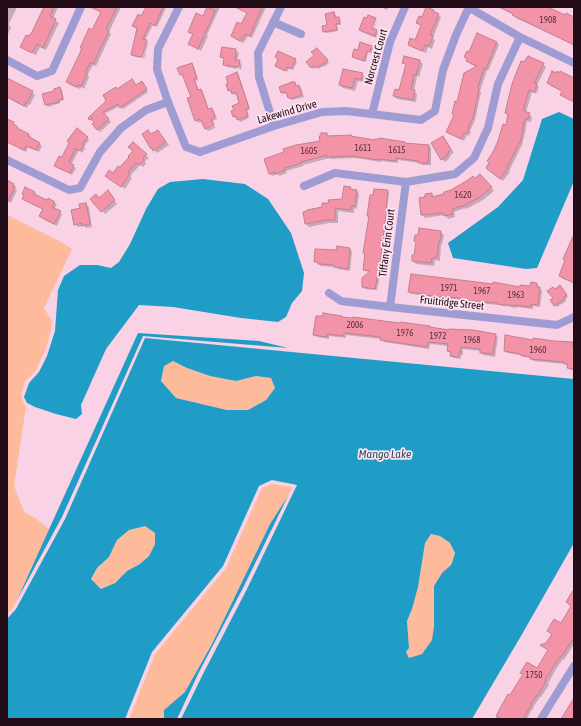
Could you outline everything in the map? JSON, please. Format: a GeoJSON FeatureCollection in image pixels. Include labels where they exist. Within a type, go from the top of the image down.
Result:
{"type":"FeatureCollection","features":[{"type":"Feature","properties":{"kind":"street"},"geometry":{"type":"LineString","coordinates":[[7,60],[37,76],[52,71],[81,7]]}},
{"type":"Feature","properties":{"kind":"street","name":"Lakewind Drive"},"geometry":{"type":"LineString","coordinates":[[179,7],[158,49],[157,69],[186,147],[200,152],[274,126],[322,112],[346,111],[421,120],[435,111],[443,70],[468,7]]}},
{"type":"Feature","properties":{"kind":"street"},"geometry":{"type":"LineString","coordinates":[[274,126],[259,77],[258,53],[281,7]]}},
{"type":"Feature","properties":{"kind":"street","name":"Norcrest Court"},"geometry":{"type":"LineString","coordinates":[[372,114],[390,42],[405,7]]}},
{"type":"Feature","properties":{"kind":"street"},"geometry":{"type":"LineString","coordinates":[[468,7],[520,37],[574,63]]}},
{"type":"Feature","properties":{"kind":"street"},"geometry":{"type":"LineString","coordinates":[[274,22],[301,34]]}},
{"type":"Feature","properties":{"kind":"street"},"geometry":{"type":"LineString","coordinates":[[304,186],[335,173],[406,182],[455,174],[474,158],[488,128],[498,84],[520,37]]}},
{"type":"Feature","properties":{"kind":"street"},"geometry":{"type":"LineString","coordinates":[[7,160],[69,190],[80,188],[100,152],[121,128],[146,110],[168,102]]}},
{"type":"Feature","properties":{"kind":"street","name":"Tiffany Erin Court"},"geometry":{"type":"LineString","coordinates":[[390,307],[406,182]]}},
{"type":"Feature","properties":{"kind":"street","name":"Fruitridge Street"},"geometry":{"type":"LineString","coordinates":[[329,293],[340,301],[557,325],[574,317]]}},
{"type":"Feature","properties":{"kind":"street"},"geometry":{"type":"LineString","coordinates":[[541,719],[574,666]]}},
{"type":"Feature","properties":{"kind":"shaded area"},"geometry":{"type":"Polygon","coordinates":[[[7,215],[72,249],[44,308],[52,321],[46,348],[36,370],[25,382],[21,395],[26,406],[14,486],[24,512],[34,517],[49,529],[17,600],[7,614],[7,215]]]}},
{"type":"Feature","properties":{"kind":"shaded area"},"geometry":{"type":"Polygon","coordinates":[[[173,361],[187,368],[210,376],[236,381],[256,376],[271,378],[275,388],[266,400],[248,410],[227,410],[176,398],[161,381],[164,366],[173,361]]]}},
{"type":"Feature","properties":{"kind":"shaded area"},"geometry":{"type":"Polygon","coordinates":[[[272,484],[292,487],[270,524],[212,644],[185,692],[164,710],[164,719],[129,719],[155,654],[226,568],[262,488],[272,484]]]}},
{"type":"Feature","properties":{"kind":"shaded area"},"geometry":{"type":"Polygon","coordinates":[[[145,526],[155,533],[155,544],[149,556],[140,564],[127,571],[115,583],[101,589],[91,580],[97,568],[109,557],[117,540],[129,529],[145,526]]]}},
{"type":"Feature","properties":{"kind":"shaded area"},"geometry":{"type":"Polygon","coordinates":[[[430,534],[440,536],[450,543],[455,553],[451,565],[442,573],[434,586],[433,640],[422,654],[409,658],[406,652],[409,648],[407,621],[418,587],[425,543],[430,534]]]}},
{"type":"Feature","properties":{"kind":"water"},"geometry":{"type":"Polygon","coordinates":[[[559,112],[574,119],[574,181],[537,268],[526,269],[453,258],[448,243],[498,207],[523,180],[542,119],[559,112]]]}},
{"type":"Feature","properties":{"kind":"water"},"geometry":{"type":"Polygon","coordinates":[[[203,179],[245,184],[268,199],[291,233],[304,273],[302,291],[292,303],[286,317],[278,322],[241,318],[173,307],[139,305],[106,349],[81,405],[82,414],[76,419],[56,414],[27,403],[24,397],[29,383],[39,372],[47,356],[55,331],[58,290],[64,276],[80,265],[97,265],[111,268],[119,262],[130,244],[146,209],[158,189],[170,182],[203,179]]]}},
{"type":"Feature","properties":{"kind":"water"},"geometry":{"type":"Polygon","coordinates":[[[138,333],[259,341],[288,348],[143,336],[62,517],[17,600],[138,333]]]}},
{"type":"Feature","properties":{"kind":"water","name":"Mango Lake"},"geometry":{"type":"Polygon","coordinates":[[[145,338],[574,379],[574,543],[472,719],[181,719],[247,589],[297,485],[272,480],[259,486],[223,566],[152,652],[125,719],[7,719],[7,619],[16,609],[65,519],[145,338]],[[173,361],[164,366],[161,381],[176,398],[227,410],[248,410],[266,400],[275,388],[271,378],[256,376],[236,381],[210,376],[187,368],[173,361]],[[145,526],[129,530],[117,540],[109,557],[97,568],[91,579],[101,589],[115,583],[127,571],[140,564],[149,556],[155,544],[155,533],[145,526]],[[431,534],[425,543],[418,587],[407,621],[409,648],[406,652],[409,658],[422,654],[432,640],[434,626],[434,586],[442,573],[451,565],[455,553],[450,543],[440,536],[431,534]]]}},
{"type":"Feature","properties":{"kind":"water"},"geometry":{"type":"Polygon","coordinates":[[[288,496],[243,588],[199,672],[177,719],[164,719],[164,710],[185,692],[212,644],[270,524],[288,496]]]}},
{"type":"Feature","properties":{"kind":"building"},"geometry":{"type":"Polygon","coordinates":[[[44,7],[54,7],[50,16],[56,19],[43,48],[37,44],[32,53],[20,47],[26,35],[29,36],[31,34],[44,7]]]}},
{"type":"Feature","properties":{"kind":"building"},"geometry":{"type":"Polygon","coordinates":[[[90,7],[117,7],[106,29],[109,31],[93,64],[90,63],[86,71],[87,74],[81,86],[78,85],[77,87],[66,82],[82,48],[80,48],[89,28],[92,30],[101,12],[90,7]]]}},
{"type":"Feature","properties":{"kind":"building"},"geometry":{"type":"Polygon","coordinates":[[[146,7],[163,7],[155,26],[150,23],[143,39],[147,40],[142,57],[131,55],[137,28],[132,26],[138,14],[141,16],[146,7]]]}},
{"type":"Feature","properties":{"kind":"building"},"geometry":{"type":"Polygon","coordinates":[[[207,7],[215,11],[198,49],[188,44],[193,34],[188,32],[196,13],[203,16],[207,7]]]}},
{"type":"Feature","properties":{"kind":"building"},"geometry":{"type":"Polygon","coordinates":[[[235,7],[262,7],[250,36],[245,34],[240,41],[231,36],[237,22],[241,24],[247,13],[235,7]]]}},
{"type":"Feature","properties":{"kind":"building"},"geometry":{"type":"Polygon","coordinates":[[[426,7],[439,14],[430,35],[433,36],[429,46],[425,45],[422,51],[408,45],[410,38],[415,40],[421,25],[416,23],[419,16],[422,17],[426,7]]]}},
{"type":"Feature","properties":{"kind":"building"},"geometry":{"type":"Polygon","coordinates":[[[499,7],[548,7],[565,15],[566,13],[574,17],[574,45],[512,15],[513,14],[499,7]]]}},
{"type":"Feature","properties":{"kind":"building"},"geometry":{"type":"Polygon","coordinates":[[[334,12],[335,17],[339,17],[340,23],[336,24],[337,30],[323,32],[322,26],[327,25],[325,14],[334,12]]]}},
{"type":"Feature","properties":{"kind":"building"},"geometry":{"type":"Polygon","coordinates":[[[368,15],[376,18],[372,28],[377,30],[375,36],[359,30],[364,17],[367,18],[368,15]]]}},
{"type":"Feature","properties":{"kind":"building"},"geometry":{"type":"Polygon","coordinates":[[[477,33],[497,42],[486,69],[484,68],[478,88],[473,118],[466,134],[464,133],[461,139],[446,132],[454,115],[452,114],[455,101],[457,102],[464,73],[477,66],[466,61],[467,58],[464,57],[467,51],[469,52],[477,33]]]}},
{"type":"Feature","properties":{"kind":"building"},"geometry":{"type":"Polygon","coordinates":[[[360,42],[372,46],[370,52],[367,51],[364,61],[352,57],[354,49],[358,50],[360,42]]]}},
{"type":"Feature","properties":{"kind":"building"},"geometry":{"type":"Polygon","coordinates":[[[222,47],[236,49],[235,60],[240,60],[239,67],[223,65],[224,58],[220,57],[222,47]]]}},
{"type":"Feature","properties":{"kind":"building"},"geometry":{"type":"Polygon","coordinates":[[[317,48],[328,60],[321,66],[320,65],[316,68],[314,65],[311,68],[306,62],[314,55],[311,52],[317,48]]]}},
{"type":"Feature","properties":{"kind":"building"},"geometry":{"type":"Polygon","coordinates":[[[278,51],[296,59],[291,69],[287,67],[285,71],[275,66],[278,59],[275,57],[278,51]]]}},
{"type":"Feature","properties":{"kind":"building"},"geometry":{"type":"Polygon","coordinates":[[[404,56],[420,60],[416,75],[414,74],[411,89],[415,90],[413,100],[393,96],[395,89],[399,90],[406,64],[402,63],[404,56]]]}},
{"type":"Feature","properties":{"kind":"building"},"geometry":{"type":"Polygon","coordinates":[[[528,56],[544,63],[534,83],[537,84],[534,92],[529,90],[523,110],[530,113],[528,119],[525,119],[520,143],[508,168],[500,179],[486,168],[489,163],[487,161],[498,141],[503,124],[506,125],[508,114],[505,113],[512,84],[521,61],[524,62],[528,56]]]}},
{"type":"Feature","properties":{"kind":"building"},"geometry":{"type":"Polygon","coordinates":[[[192,63],[197,78],[194,79],[198,90],[201,89],[208,109],[212,108],[215,117],[211,119],[214,125],[205,129],[200,119],[195,121],[187,98],[191,97],[182,74],[180,75],[177,68],[192,63]]]}},
{"type":"Feature","properties":{"kind":"building"},"geometry":{"type":"Polygon","coordinates":[[[343,69],[363,73],[361,80],[355,78],[352,88],[339,85],[343,69]]]}},
{"type":"Feature","properties":{"kind":"building"},"geometry":{"type":"Polygon","coordinates":[[[552,71],[556,73],[557,71],[559,73],[560,71],[574,78],[574,102],[560,95],[562,91],[547,83],[552,71]]]}},
{"type":"Feature","properties":{"kind":"building"},"geometry":{"type":"Polygon","coordinates":[[[237,72],[249,108],[246,109],[248,116],[237,120],[236,116],[233,117],[231,111],[234,110],[232,106],[239,103],[236,92],[232,94],[231,90],[228,91],[226,77],[237,72]]]}},
{"type":"Feature","properties":{"kind":"building"},"geometry":{"type":"Polygon","coordinates":[[[7,78],[33,91],[24,106],[7,97],[7,78]]]}},
{"type":"Feature","properties":{"kind":"building"},"geometry":{"type":"Polygon","coordinates":[[[132,79],[136,85],[142,81],[147,89],[120,108],[118,104],[103,112],[109,119],[97,130],[92,124],[94,122],[91,119],[89,120],[88,118],[106,101],[103,95],[116,87],[117,89],[132,79]]]}},
{"type":"Feature","properties":{"kind":"building"},"geometry":{"type":"Polygon","coordinates":[[[295,82],[296,86],[299,85],[302,95],[290,99],[289,97],[288,98],[286,92],[281,93],[279,87],[295,82]]]}},
{"type":"Feature","properties":{"kind":"building"},"geometry":{"type":"Polygon","coordinates":[[[60,87],[63,99],[59,100],[59,102],[45,105],[42,94],[54,91],[54,89],[60,87]]]}},
{"type":"Feature","properties":{"kind":"building"},"geometry":{"type":"Polygon","coordinates":[[[7,119],[14,122],[13,124],[18,127],[17,128],[29,134],[28,136],[40,143],[36,150],[26,146],[24,150],[7,142],[7,119]]]}},
{"type":"Feature","properties":{"kind":"building"},"geometry":{"type":"Polygon","coordinates":[[[77,128],[88,137],[82,144],[84,146],[79,151],[76,148],[69,162],[74,165],[70,173],[54,166],[59,156],[62,157],[69,143],[67,141],[77,128]]]}},
{"type":"Feature","properties":{"kind":"building"},"geometry":{"type":"Polygon","coordinates":[[[148,130],[151,134],[158,130],[166,142],[153,151],[142,134],[148,130]]]}},
{"type":"Feature","properties":{"kind":"building"},"geometry":{"type":"Polygon","coordinates":[[[321,133],[327,133],[327,136],[352,135],[351,136],[375,140],[379,138],[405,143],[429,145],[428,163],[418,163],[418,161],[396,158],[396,161],[352,156],[327,157],[327,155],[301,162],[285,168],[285,170],[276,174],[275,172],[269,174],[264,159],[284,152],[283,149],[320,141],[319,136],[321,136],[321,133]]]}},
{"type":"Feature","properties":{"kind":"building"},"geometry":{"type":"Polygon","coordinates":[[[443,136],[451,150],[446,155],[447,156],[441,160],[431,143],[443,136]]]}},
{"type":"Feature","properties":{"kind":"building"},"geometry":{"type":"Polygon","coordinates":[[[133,142],[147,154],[139,165],[136,163],[128,172],[130,174],[121,187],[105,176],[109,170],[113,173],[118,166],[120,167],[129,157],[128,156],[133,151],[128,147],[133,142]]]}},
{"type":"Feature","properties":{"kind":"building"},"geometry":{"type":"Polygon","coordinates":[[[480,174],[492,187],[480,197],[462,207],[452,209],[453,214],[444,216],[443,213],[421,215],[419,198],[425,197],[425,194],[432,193],[432,197],[444,194],[444,192],[451,190],[473,176],[475,178],[480,174]]]}},
{"type":"Feature","properties":{"kind":"building"},"geometry":{"type":"Polygon","coordinates":[[[7,180],[14,184],[13,186],[15,187],[7,203],[7,180]]]}},
{"type":"Feature","properties":{"kind":"building"},"geometry":{"type":"Polygon","coordinates":[[[344,186],[357,190],[355,206],[352,206],[351,210],[335,208],[335,220],[305,224],[303,212],[322,207],[322,203],[329,203],[328,200],[342,199],[344,186]]]}},
{"type":"Feature","properties":{"kind":"building"},"geometry":{"type":"Polygon","coordinates":[[[25,187],[35,192],[34,194],[47,200],[48,198],[55,202],[52,207],[61,211],[54,224],[39,216],[43,209],[22,199],[24,195],[22,194],[25,187]]]}},
{"type":"Feature","properties":{"kind":"building"},"geometry":{"type":"Polygon","coordinates":[[[374,189],[388,190],[381,259],[375,289],[362,287],[362,278],[370,271],[363,270],[365,253],[363,253],[369,216],[367,216],[370,195],[373,195],[374,189]]]}},
{"type":"Feature","properties":{"kind":"building"},"geometry":{"type":"Polygon","coordinates":[[[108,190],[115,200],[101,212],[90,199],[96,194],[99,198],[108,190]]]}},
{"type":"Feature","properties":{"kind":"building"},"geometry":{"type":"Polygon","coordinates":[[[86,203],[90,224],[82,226],[82,223],[74,225],[71,210],[80,208],[79,204],[86,203]]]}},
{"type":"Feature","properties":{"kind":"building"},"geometry":{"type":"Polygon","coordinates":[[[419,228],[441,231],[437,258],[432,258],[431,263],[412,261],[412,255],[414,255],[416,242],[414,241],[415,235],[418,235],[419,228]]]}},
{"type":"Feature","properties":{"kind":"building"},"geometry":{"type":"Polygon","coordinates":[[[574,234],[574,283],[559,276],[565,260],[563,259],[574,234]]]}},
{"type":"Feature","properties":{"kind":"building"},"geometry":{"type":"Polygon","coordinates":[[[337,246],[350,248],[348,269],[314,262],[315,249],[336,250],[337,246]]]}},
{"type":"Feature","properties":{"kind":"building"},"geometry":{"type":"Polygon","coordinates":[[[411,274],[493,284],[493,282],[520,287],[520,285],[530,286],[531,282],[537,283],[537,287],[540,287],[538,305],[531,304],[531,307],[504,305],[408,292],[411,274]]]}},
{"type":"Feature","properties":{"kind":"building"},"geometry":{"type":"Polygon","coordinates":[[[560,285],[567,295],[564,297],[565,299],[554,306],[550,300],[553,298],[547,291],[553,287],[555,289],[560,285]]]}},
{"type":"Feature","properties":{"kind":"building"},"geometry":{"type":"Polygon","coordinates":[[[323,313],[342,317],[430,326],[449,330],[473,330],[496,334],[493,354],[480,353],[480,349],[461,347],[458,357],[450,356],[451,352],[447,351],[448,344],[428,342],[427,347],[380,340],[381,337],[344,333],[343,336],[327,334],[327,337],[313,335],[316,316],[323,316],[323,313]]]}},
{"type":"Feature","properties":{"kind":"building"},"geometry":{"type":"Polygon","coordinates":[[[505,335],[533,340],[533,338],[573,342],[574,369],[567,368],[568,364],[564,364],[564,362],[530,359],[530,357],[504,351],[505,335]]]}},
{"type":"Feature","properties":{"kind":"building"},"geometry":{"type":"Polygon","coordinates":[[[574,589],[574,638],[545,680],[546,681],[538,695],[531,704],[532,706],[523,719],[502,719],[496,716],[508,694],[510,695],[523,674],[520,673],[527,662],[537,668],[548,650],[540,645],[546,643],[552,634],[547,631],[554,619],[561,623],[571,606],[566,602],[574,589]]]}},
{"type":"Feature","properties":{"kind":"building"},"geometry":{"type":"Polygon","coordinates":[[[574,698],[574,719],[561,719],[574,698]]]}}]}
